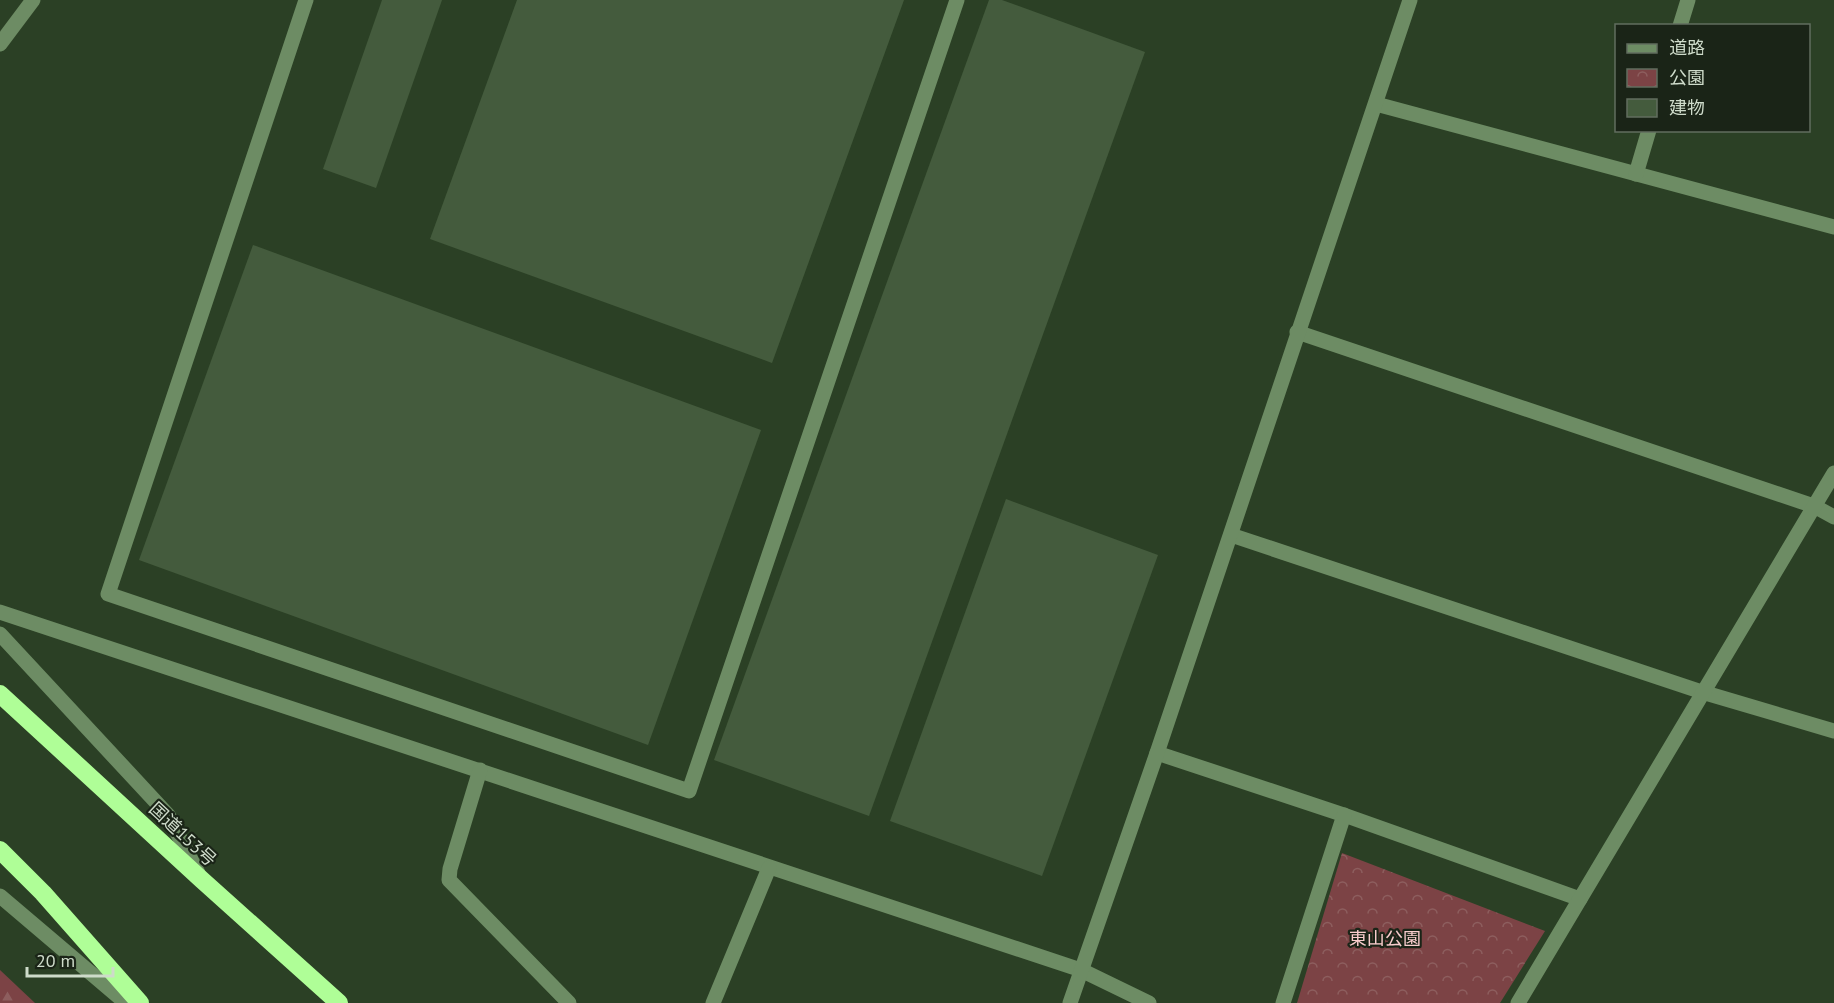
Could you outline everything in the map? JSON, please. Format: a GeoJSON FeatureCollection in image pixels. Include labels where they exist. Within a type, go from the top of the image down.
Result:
{"type":"FeatureCollection","features":[{"type":"Feature","properties":{"kind":"highway","name":"国道153号"},"geometry":{"type":"LineString","coordinates":[[0,694],[339,1003]]}},
{"type":"Feature","properties":{"kind":"highway"},"geometry":{"type":"LineString","coordinates":[[0,850],[43,893],[140,1003]]}},
{"type":"Feature","properties":{"kind":"street"},"geometry":{"type":"LineString","coordinates":[[0,44],[33,0]]}},
{"type":"Feature","properties":{"kind":"street"},"geometry":{"type":"LineString","coordinates":[[306,0],[108,594],[689,791],[957,0]]}},
{"type":"Feature","properties":{"kind":"street"},"geometry":{"type":"LineString","coordinates":[[1070,1003],[1231,536],[1297,332],[1410,0]]}},
{"type":"Feature","properties":{"kind":"street"},"geometry":{"type":"LineString","coordinates":[[1681,24],[1688,0]]}},
{"type":"Feature","properties":{"kind":"street"},"geometry":{"type":"LineString","coordinates":[[1376,104],[1834,227]]}},
{"type":"Feature","properties":{"kind":"street"},"geometry":{"type":"LineString","coordinates":[[1636,174],[1648,132]]}},
{"type":"Feature","properties":{"kind":"street"},"geometry":{"type":"LineString","coordinates":[[1297,332],[1814,506],[1834,517]]}},
{"type":"Feature","properties":{"kind":"street"},"geometry":{"type":"LineString","coordinates":[[1518,1003],[1834,473]]}},
{"type":"Feature","properties":{"kind":"street"},"geometry":{"type":"LineString","coordinates":[[1231,536],[1702,692],[1834,731]]}},
{"type":"Feature","properties":{"kind":"street"},"geometry":{"type":"LineString","coordinates":[[0,612],[1082,970],[1149,1003]]}},
{"type":"Feature","properties":{"kind":"street"},"geometry":{"type":"LineString","coordinates":[[0,634],[168,815],[202,880]]}},
{"type":"Feature","properties":{"kind":"street"},"geometry":{"type":"LineString","coordinates":[[1157,753],[1344,815],[1580,898]]}},
{"type":"Feature","properties":{"kind":"street"},"geometry":{"type":"LineString","coordinates":[[480,770],[450,869],[449,880],[569,1003]]}},
{"type":"Feature","properties":{"kind":"street"},"geometry":{"type":"LineString","coordinates":[[1283,1003],[1344,815]]}},
{"type":"Feature","properties":{"kind":"street"},"geometry":{"type":"LineString","coordinates":[[712,1003],[769,867]]}},
{"type":"Feature","properties":{"kind":"street"},"geometry":{"type":"LineString","coordinates":[[0,896],[126,1003]]}},
{"type":"Feature","properties":{"kind":"green space","name":"東山公園"},"geometry":{"type":"Polygon","coordinates":[[[1342,853],[1545,931],[1500,1003],[1297,1003],[1342,853]]]}},
{"type":"Feature","properties":{"kind":"green space"},"geometry":{"type":"Polygon","coordinates":[[[0,970],[35,1003],[0,1003],[0,970]]]}},
{"type":"Feature","properties":{"kind":"building"},"geometry":{"type":"Polygon","coordinates":[[[382,0],[442,0],[376,188],[323,169],[382,0]]]}},
{"type":"Feature","properties":{"kind":"building"},"geometry":{"type":"Polygon","coordinates":[[[517,0],[904,0],[772,363],[430,239],[517,0]]]}},
{"type":"Feature","properties":{"kind":"building"},"geometry":{"type":"Polygon","coordinates":[[[989,0],[1002,0],[1145,52],[869,816],[714,760],[989,0]]]}},
{"type":"Feature","properties":{"kind":"building"},"geometry":{"type":"Polygon","coordinates":[[[253,245],[761,430],[648,745],[139,560],[253,245]]]}},
{"type":"Feature","properties":{"kind":"building"},"geometry":{"type":"Polygon","coordinates":[[[1006,499],[1158,555],[1042,876],[890,821],[1006,499]]]}}]}
